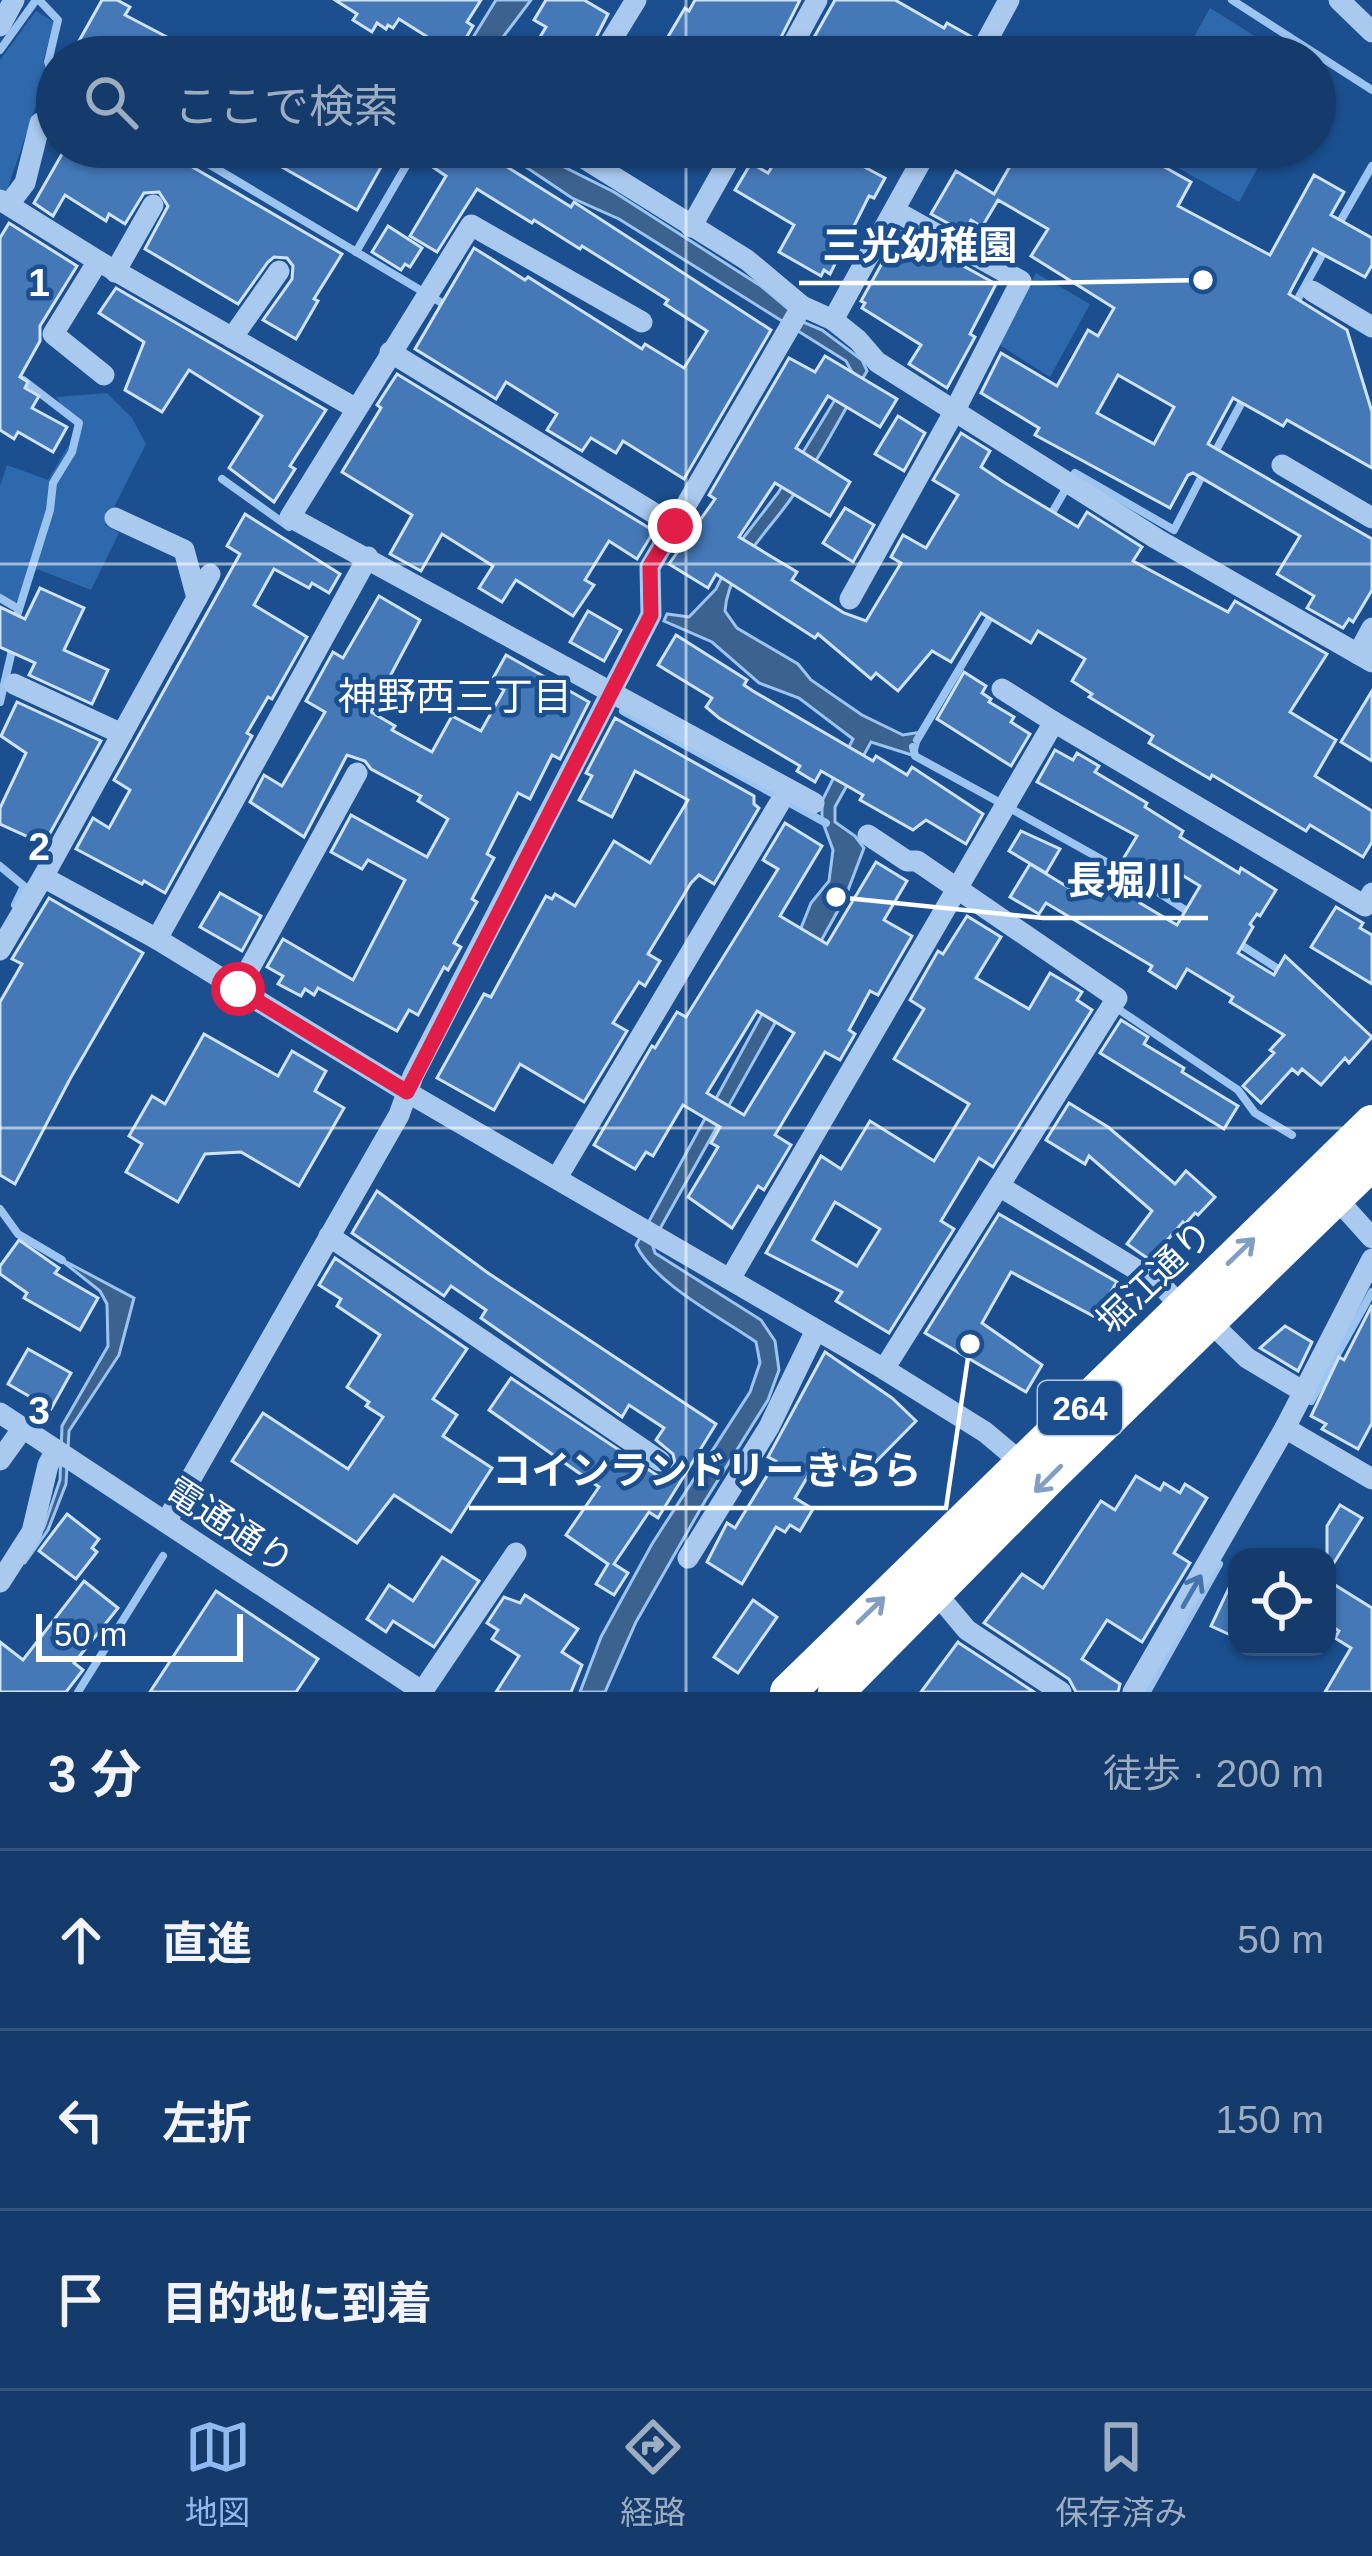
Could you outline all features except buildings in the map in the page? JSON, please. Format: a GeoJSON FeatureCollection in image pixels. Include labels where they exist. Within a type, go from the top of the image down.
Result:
{"type":"FeatureCollection","features":[{"type":"Feature","properties":{"kind":"highway","name":"堀江通り"},"geometry":{"type":"LineString","coordinates":[[836,1692],[1196,1315],[1326,1187],[1372,1123]]}},
{"type":"Feature","properties":{"kind":"highway","name":"堀江通り"},"geometry":{"type":"LineString","coordinates":[[1326,1187],[1372,1162]]}},
{"type":"Feature","properties":{"kind":"highway","name":"堀江通り"},"geometry":{"type":"LineString","coordinates":[[788,1692],[1023,1464],[1196,1315]]}},
{"type":"Feature","properties":{"kind":"street"},"geometry":{"type":"LineString","coordinates":[[0,26],[14,0]]}},
{"type":"Feature","properties":{"kind":"street"},"geometry":{"type":"LineString","coordinates":[[614,36],[636,0]]}},
{"type":"Feature","properties":{"kind":"street"},"geometry":{"type":"LineString","coordinates":[[798,36],[818,0]]}},
{"type":"Feature","properties":{"kind":"street"},"geometry":{"type":"LineString","coordinates":[[989,36],[1009,0]]}},
{"type":"Feature","properties":{"kind":"street"},"geometry":{"type":"LineString","coordinates":[[1339,0],[1372,32]]}},
{"type":"Feature","properties":{"kind":"street"},"geometry":{"type":"LineString","coordinates":[[36,140],[26,183],[4,201],[106,267],[355,408]]}},
{"type":"Feature","properties":{"kind":"street"},"geometry":{"type":"LineString","coordinates":[[599,168],[747,260],[802,306],[833,320],[877,362],[955,412],[1365,658],[1372,628]]}},
{"type":"Feature","properties":{"kind":"street"},"geometry":{"type":"LineString","coordinates":[[691,227],[724,168]]}},
{"type":"Feature","properties":{"kind":"street"},"geometry":{"type":"LineString","coordinates":[[833,320],[918,168]]}},
{"type":"Feature","properties":{"kind":"street"},"geometry":{"type":"LineString","coordinates":[[104,375],[53,334],[153,205]]}},
{"type":"Feature","properties":{"kind":"street"},"geometry":{"type":"LineString","coordinates":[[850,599],[955,412],[1021,281],[895,211]]}},
{"type":"Feature","properties":{"kind":"street"},"geometry":{"type":"LineString","coordinates":[[642,322],[471,225],[290,517],[814,803]]}},
{"type":"Feature","properties":{"kind":"street"},"geometry":{"type":"LineString","coordinates":[[232,338],[279,271]]}},
{"type":"Feature","properties":{"kind":"street"},"geometry":{"type":"LineString","coordinates":[[1312,291],[1372,327]]}},
{"type":"Feature","properties":{"kind":"street"},"geometry":{"type":"LineString","coordinates":[[166,1522],[399,1114],[651,615],[650,566],[802,306]]}},
{"type":"Feature","properties":{"kind":"street"},"geometry":{"type":"LineString","coordinates":[[390,352],[675,526]]}},
{"type":"Feature","properties":{"kind":"street"},"geometry":{"type":"LineString","coordinates":[[1282,465],[1372,518]]}},
{"type":"Feature","properties":{"kind":"street"},"geometry":{"type":"LineString","coordinates":[[115,518],[184,550],[196,598]]}},
{"type":"Feature","properties":{"kind":"street"},"geometry":{"type":"LineString","coordinates":[[157,939],[368,557]]}},
{"type":"Feature","properties":{"kind":"street"},"geometry":{"type":"LineString","coordinates":[[0,950],[210,574]]}},
{"type":"Feature","properties":{"kind":"street"},"geometry":{"type":"LineString","coordinates":[[14,684],[122,734]]}},
{"type":"Feature","properties":{"kind":"street"},"geometry":{"type":"LineString","coordinates":[[1002,689],[1365,906],[1372,893]]}},
{"type":"Feature","properties":{"kind":"street"},"geometry":{"type":"LineString","coordinates":[[730,1279],[1054,722]]}},
{"type":"Feature","properties":{"kind":"street"},"geometry":{"type":"LineString","coordinates":[[238,989],[357,772]]}},
{"type":"Feature","properties":{"kind":"street"},"geometry":{"type":"LineString","coordinates":[[558,1177],[779,804]]}},
{"type":"Feature","properties":{"kind":"street"},"geometry":{"type":"LineString","coordinates":[[868,835],[957,888],[1117,998],[884,1369]]}},
{"type":"Feature","properties":{"kind":"street"},"geometry":{"type":"LineString","coordinates":[[44,877],[157,939],[407,1092],[884,1369],[985,1432],[1023,1464]]}},
{"type":"Feature","properties":{"kind":"street"},"geometry":{"type":"LineString","coordinates":[[999,1186],[1160,1284],[1246,1358],[1304,1392]]}},
{"type":"Feature","properties":{"kind":"street"},"geometry":{"type":"LineString","coordinates":[[1326,1187],[1372,1238]]}},
{"type":"Feature","properties":{"kind":"street"},"geometry":{"type":"LineString","coordinates":[[329,1236],[660,1461]]}},
{"type":"Feature","properties":{"kind":"street"},"geometry":{"type":"LineString","coordinates":[[1133,1692],[1285,1428],[1372,1259]]}},
{"type":"Feature","properties":{"kind":"street"},"geometry":{"type":"LineString","coordinates":[[688,1558],[769,1427],[816,1330]]}},
{"type":"Feature","properties":{"kind":"street","name":"電通通り"},"geometry":{"type":"LineString","coordinates":[[0,1413],[423,1692]]}},
{"type":"Feature","properties":{"kind":"street"},"geometry":{"type":"LineString","coordinates":[[0,1460],[23,1428]]}},
{"type":"Feature","properties":{"kind":"street"},"geometry":{"type":"LineString","coordinates":[[1285,1428],[1372,1479]]}},
{"type":"Feature","properties":{"kind":"street"},"geometry":{"type":"LineString","coordinates":[[0,1582],[32,1532],[56,1450]]}},
{"type":"Feature","properties":{"kind":"street"},"geometry":{"type":"LineString","coordinates":[[423,1692],[516,1553]]}},
{"type":"Feature","properties":{"kind":"street"},"geometry":{"type":"LineString","coordinates":[[935,1592],[968,1630],[1061,1692]]}},
{"type":"Feature","properties":{"kind":"shaded area"},"geometry":{"type":"Polygon","coordinates":[[[496,0],[531,0],[504,36],[474,36],[496,0]]]}},
{"type":"Feature","properties":{"kind":"shaded area"},"geometry":{"type":"Polygon","coordinates":[[[1210,8],[1255,36],[1195,36],[1210,8]]]}},
{"type":"Feature","properties":{"kind":"shaded area"},"geometry":{"type":"Polygon","coordinates":[[[36,11],[54,22],[50,36],[36,36],[36,105],[6,193],[0,190],[0,60],[36,11]]]}},
{"type":"Feature","properties":{"kind":"shaded area"},"geometry":{"type":"Polygon","coordinates":[[[527,168],[566,168],[614,192],[761,286],[805,323],[862,360],[867,371],[801,485],[741,566],[725,611],[737,628],[798,664],[811,680],[862,715],[903,735],[921,732],[915,756],[871,742],[835,807],[835,822],[864,848],[845,898],[652,1243],[655,1253],[761,1320],[775,1341],[779,1370],[768,1400],[636,1622],[605,1692],[580,1692],[601,1637],[652,1544],[750,1392],[760,1363],[756,1342],[673,1286],[636,1245],[779,983],[811,903],[829,881],[833,850],[822,820],[822,801],[853,739],[799,698],[759,683],[712,642],[664,621],[667,614],[689,617],[716,589],[737,546],[778,493],[852,372],[846,361],[619,219],[572,198],[527,168]]]}},
{"type":"Feature","properties":{"kind":"shaded area"},"geometry":{"type":"Polygon","coordinates":[[[1178,168],[1258,168],[1239,202],[1178,168]]]}},
{"type":"Feature","properties":{"kind":"shaded area"},"geometry":{"type":"Polygon","coordinates":[[[1036,273],[1090,304],[1050,377],[998,344],[1036,273]]]}},
{"type":"Feature","properties":{"kind":"shaded area"},"geometry":{"type":"Polygon","coordinates":[[[107,393],[132,418],[146,444],[105,525],[119,533],[91,590],[37,569],[12,608],[0,601],[0,486],[7,465],[48,480],[75,426],[56,397],[107,393]]]}},
{"type":"Feature","properties":{"kind":"shaded area"},"geometry":{"type":"Polygon","coordinates":[[[57,1257],[134,1298],[119,1355],[69,1431],[66,1484],[48,1530],[24,1564],[44,1527],[60,1480],[62,1426],[108,1346],[107,1304],[100,1291],[57,1257]]]}},
{"type":"Feature","properties":{"kind":"waterway"},"geometry":{"type":"LineString","coordinates":[[0,50],[36,0]]}},
{"type":"Feature","properties":{"kind":"waterway"},"geometry":{"type":"LineString","coordinates":[[39,0],[58,20],[54,36]]}},
{"type":"Feature","properties":{"kind":"waterway"},"geometry":{"type":"LineString","coordinates":[[1232,0],[1288,36]]}},
{"type":"Feature","properties":{"kind":"waterway"},"geometry":{"type":"LineString","coordinates":[[1336,67],[1372,90]]}},
{"type":"Feature","properties":{"kind":"waterway"},"geometry":{"type":"LineString","coordinates":[[1337,227],[1372,166]]}},
{"type":"Feature","properties":{"kind":"waterway"},"geometry":{"type":"LineString","coordinates":[[215,168],[447,306]]}},
{"type":"Feature","properties":{"kind":"waterway"},"geometry":{"type":"LineString","coordinates":[[356,252],[405,168]]}},
{"type":"Feature","properties":{"kind":"waterway"},"geometry":{"type":"LineString","coordinates":[[1294,306],[1327,246]]}},
{"type":"Feature","properties":{"kind":"waterway"},"geometry":{"type":"LineString","coordinates":[[16,619],[50,510],[53,483],[72,452],[79,423],[23,380]]}},
{"type":"Feature","properties":{"kind":"waterway"},"geometry":{"type":"LineString","coordinates":[[1214,454],[1244,398]]}},
{"type":"Feature","properties":{"kind":"waterway"},"geometry":{"type":"LineString","coordinates":[[1049,518],[1075,473],[1174,530],[1204,472]]}},
{"type":"Feature","properties":{"kind":"waterway"},"geometry":{"type":"LineString","coordinates":[[222,479],[289,527]]}},
{"type":"Feature","properties":{"kind":"waterway"},"geometry":{"type":"LineString","coordinates":[[0,598],[17,608]]}},
{"type":"Feature","properties":{"kind":"waterway"},"geometry":{"type":"LineString","coordinates":[[917,740],[992,614]]}},
{"type":"Feature","properties":{"kind":"waterway"},"geometry":{"type":"LineString","coordinates":[[0,702],[13,646]]}},
{"type":"Feature","properties":{"kind":"waterway"},"geometry":{"type":"LineString","coordinates":[[623,711],[826,823]]}},
{"type":"Feature","properties":{"kind":"waterway"},"geometry":{"type":"LineString","coordinates":[[913,747],[915,756],[997,801]]}},
{"type":"Feature","properties":{"kind":"waterway"},"geometry":{"type":"LineString","coordinates":[[1015,811],[1124,872]]}},
{"type":"Feature","properties":{"kind":"waterway"},"geometry":{"type":"LineString","coordinates":[[0,866],[24,886],[15,905]]}},
{"type":"Feature","properties":{"kind":"waterway"},"geometry":{"type":"LineString","coordinates":[[1142,882],[1190,913]]}},
{"type":"Feature","properties":{"kind":"waterway"},"geometry":{"type":"LineString","coordinates":[[1238,943],[1286,974]]}},
{"type":"Feature","properties":{"kind":"waterway"},"geometry":{"type":"LineString","coordinates":[[1121,1011],[1238,1090],[1255,1113],[1292,1135]]}},
{"type":"Feature","properties":{"kind":"waterway"},"geometry":{"type":"LineString","coordinates":[[0,1209],[18,1234],[62,1260]]}},
{"type":"Feature","properties":{"kind":"waterway"},"geometry":{"type":"LineString","coordinates":[[1311,1401],[1372,1292]]}},
{"type":"Feature","properties":{"kind":"waterway"},"geometry":{"type":"LineString","coordinates":[[78,1692],[163,1556]]}},
{"type":"Feature","properties":{"kind":"waterway"},"geometry":{"type":"LineString","coordinates":[[1147,1692],[1219,1564]]}},
{"type":"Feature","properties":{"kind":"place","name":"三光幼稚園"},"geometry":{"type":"Point","coordinates":[1203,280]}},
{"type":"Feature","properties":{"kind":"place","name":"長堀川"},"geometry":{"type":"Point","coordinates":[836,897]}},
{"type":"Feature","properties":{"kind":"place","name":"コインランドリーきらら"},"geometry":{"type":"Point","coordinates":[970,1344]}},
{"type":"Feature","properties":{"kind":"district","name":"神野西三丁目"},"geometry":{"type":"Point","coordinates":[455,696]}},
{"type":"Feature","properties":{"kind":"route"},"geometry":{"type":"LineString","coordinates":[[238,989],[407,1092],[651,615],[650,566],[675,526]]}}]}
